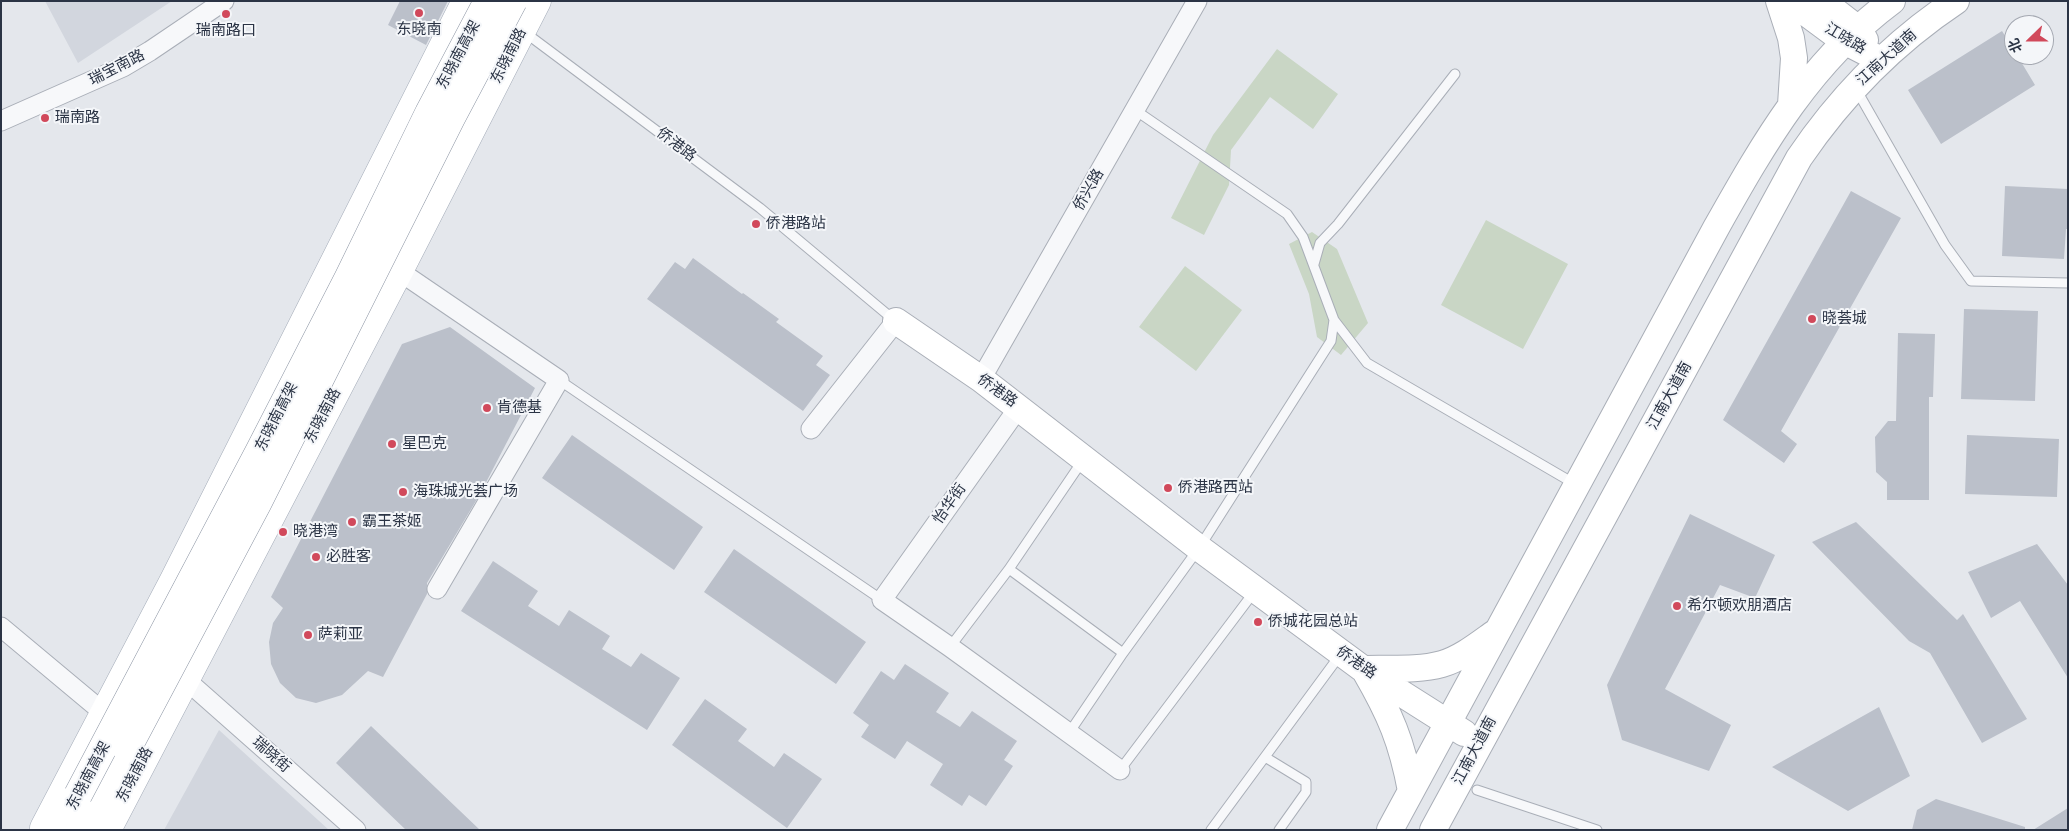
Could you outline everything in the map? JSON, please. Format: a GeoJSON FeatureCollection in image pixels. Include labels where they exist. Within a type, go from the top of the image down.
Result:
{"type":"FeatureCollection","features":[{"type":"Feature","properties":{"kind":"main road"},"geometry":{"type":"LineString","coordinates":[[43,830],[231,469],[466,1]]}},
{"type":"Feature","properties":{"kind":"main road","name":"东晓南高架"},"geometry":{"type":"LineString","coordinates":[[60,830],[259,452],[349,277],[429,113],[488,1]]}},
{"type":"Feature","properties":{"kind":"main road"},"geometry":{"type":"LineString","coordinates":[[493,1],[522,30]]}},
{"type":"Feature","properties":{"kind":"main road"},"geometry":{"type":"LineString","coordinates":[[511,1],[522,30]]}},
{"type":"Feature","properties":{"kind":"main road","name":"东晓南高架"},"geometry":{"type":"LineString","coordinates":[[85,830],[257,504],[511,1]]}},
{"type":"Feature","properties":{"kind":"main road","name":"东晓南路"},"geometry":{"type":"LineString","coordinates":[[107,830],[399,271],[537,1]]}},
{"type":"Feature","properties":{"kind":"main road"},"geometry":{"type":"LineString","coordinates":[[1779,1],[1791,38],[1794,58],[1791,105]]}},
{"type":"Feature","properties":{"kind":"main road","name":"江晓路"},"geometry":{"type":"LineString","coordinates":[[1790,1],[1850,34]]}},
{"type":"Feature","properties":{"kind":"main road","name":"江晓路"},"geometry":{"type":"LineString","coordinates":[[1822,1],[1850,34],[1881,60]]}},
{"type":"Feature","properties":{"kind":"main road"},"geometry":{"type":"LineString","coordinates":[[1390,830],[1764,144],[1791,105],[1850,34],[1892,1]]}},
{"type":"Feature","properties":{"kind":"main road","name":"江南大道南"},"geometry":{"type":"LineString","coordinates":[[1432,830],[1781,189],[1820,127],[1881,60],[1916,30],[1956,1]]}},
{"type":"Feature","properties":{"kind":"main road","name":"侨港路"},"geometry":{"type":"LineString","coordinates":[[896,322],[981,379],[1199,548],[1342,653],[1479,743]]}},
{"type":"Feature","properties":{"kind":"main road"},"geometry":{"type":"LineString","coordinates":[[1411,791],[1396,730],[1363,668],[1418,667],[1441,664],[1459,657],[1500,629]]}},
{"type":"Feature","properties":{"kind":"main road"},"geometry":{"type":"LineString","coordinates":[[56,830],[78,795]]}},
{"type":"Feature","properties":{"kind":"street","name":"瑞宝南路"},"geometry":{"type":"LineString","coordinates":[[1,121],[123,67],[224,1]]}},
{"type":"Feature","properties":{"kind":"street","name":"侨兴路"},"geometry":{"type":"LineString","coordinates":[[981,379],[1197,1]]}},
{"type":"Feature","properties":{"kind":"street"},"geometry":{"type":"LineString","coordinates":[[399,271],[558,380],[437,589]]}},
{"type":"Feature","properties":{"kind":"street"},"geometry":{"type":"LineString","coordinates":[[811,429],[896,322]]}},
{"type":"Feature","properties":{"kind":"street","name":"怡华街"},"geometry":{"type":"LineString","coordinates":[[882,600],[1018,407]]}},
{"type":"Feature","properties":{"kind":"street"},"geometry":{"type":"LineString","coordinates":[[882,600],[1120,770]]}},
{"type":"Feature","properties":{"kind":"street"},"geometry":{"type":"LineString","coordinates":[[1,627],[104,713]]}},
{"type":"Feature","properties":{"kind":"street","name":"瑞晓街"},"geometry":{"type":"LineString","coordinates":[[185,679],[356,830]]}},
{"type":"Feature","properties":{"kind":"lane","name":"侨港路"},"geometry":{"type":"LineString","coordinates":[[522,30],[552,50],[760,208],[896,322]]}},
{"type":"Feature","properties":{"kind":"lane"},"geometry":{"type":"LineString","coordinates":[[1314,264],[1320,243],[1338,224],[1456,74]]}},
{"type":"Feature","properties":{"kind":"lane"},"geometry":{"type":"LineString","coordinates":[[1855,87],[1945,245],[1971,281],[2068,283]]}},
{"type":"Feature","properties":{"kind":"lane"},"geometry":{"type":"LineString","coordinates":[[1135,110],[1287,214],[1303,237],[1334,320],[1367,363],[1578,485]]}},
{"type":"Feature","properties":{"kind":"lane"},"geometry":{"type":"LineString","coordinates":[[1069,733],[1123,653],[1199,548],[1331,341],[1334,320]]}},
{"type":"Feature","properties":{"kind":"lane"},"geometry":{"type":"LineString","coordinates":[[558,380],[882,600]]}},
{"type":"Feature","properties":{"kind":"lane"},"geometry":{"type":"LineString","coordinates":[[950,647],[1009,569],[1084,458]]}},
{"type":"Feature","properties":{"kind":"lane"},"geometry":{"type":"LineString","coordinates":[[1009,569],[1123,653]]}},
{"type":"Feature","properties":{"kind":"lane"},"geometry":{"type":"LineString","coordinates":[[1120,770],[1256,590]]}},
{"type":"Feature","properties":{"kind":"lane"},"geometry":{"type":"LineString","coordinates":[[1211,830],[1342,653]]}},
{"type":"Feature","properties":{"kind":"lane"},"geometry":{"type":"LineString","coordinates":[[1265,757],[1306,782],[1306,792],[1279,830]]}},
{"type":"Feature","properties":{"kind":"lane"},"geometry":{"type":"LineString","coordinates":[[1477,790],[1597,830]]}},
{"type":"Feature","properties":{"kind":"shaded area"},"geometry":{"type":"Polygon","coordinates":[[[45,1],[172,1],[78,63],[45,1]]]}},
{"type":"Feature","properties":{"kind":"shaded area"},"geometry":{"type":"Polygon","coordinates":[[[219,730],[329,830],[164,830],[219,730]]]}},
{"type":"Feature","properties":{"kind":"green space"},"geometry":{"type":"Polygon","coordinates":[[[1277,49],[1338,94],[1313,129],[1270,97],[1231,150],[1229,185],[1204,235],[1171,218],[1213,135],[1277,49]]]}},
{"type":"Feature","properties":{"kind":"green space"},"geometry":{"type":"Polygon","coordinates":[[[1486,220],[1568,264],[1523,349],[1441,305],[1486,220]]]}},
{"type":"Feature","properties":{"kind":"green space"},"geometry":{"type":"Polygon","coordinates":[[[1312,232],[1337,249],[1368,323],[1341,355],[1317,337],[1309,294],[1289,244],[1312,232]]]}},
{"type":"Feature","properties":{"kind":"green space"},"geometry":{"type":"Polygon","coordinates":[[[1185,266],[1242,310],[1196,371],[1139,327],[1185,266]]]}},
{"type":"Feature","properties":{"kind":"building","name":"东晓南"},"geometry":{"type":"Polygon","coordinates":[[[400,1],[448,1],[426,45],[388,25],[400,1]]]}},
{"type":"Feature","properties":{"kind":"building"},"geometry":{"type":"Polygon","coordinates":[[[2002,31],[2004,34],[2004,65],[2023,65],[2035,85],[1941,144],[1908,90],[2002,31]]]}},
{"type":"Feature","properties":{"kind":"building"},"geometry":{"type":"Polygon","coordinates":[[[2005,186],[2068,189],[2068,229],[2066,229],[2064,259],[2002,256],[2005,186]]]}},
{"type":"Feature","properties":{"kind":"building","name":"晓荟城"},"geometry":{"type":"Polygon","coordinates":[[[1851,191],[1901,218],[1781,431],[1797,444],[1784,463],[1723,420],[1851,191]]]}},
{"type":"Feature","properties":{"kind":"building"},"geometry":{"type":"Polygon","coordinates":[[[693,258],[779,319],[776,322],[823,356],[816,365],[830,375],[803,411],[647,299],[675,262],[685,269],[693,258]]]}},
{"type":"Feature","properties":{"kind":"building"},"geometry":{"type":"Polygon","coordinates":[[[1964,309],[2038,311],[2035,401],[1961,399],[1964,309]]]}},
{"type":"Feature","properties":{"kind":"building","name":"海珠城光荟广场"},"geometry":{"type":"Polygon","coordinates":[[[450,327],[535,388],[480,494],[427,583],[427,594],[383,677],[368,671],[342,695],[316,703],[296,698],[280,683],[271,664],[269,642],[273,623],[283,608],[271,597],[402,344],[450,327]]]}},
{"type":"Feature","properties":{"kind":"building"},"geometry":{"type":"Polygon","coordinates":[[[1898,333],[1935,334],[1933,397],[1929,397],[1929,500],[1887,500],[1887,482],[1876,472],[1875,437],[1888,421],[1896,421],[1898,333]]]}},
{"type":"Feature","properties":{"kind":"building"},"geometry":{"type":"Polygon","coordinates":[[[572,435],[703,527],[674,570],[542,478],[572,435]]]}},
{"type":"Feature","properties":{"kind":"building"},"geometry":{"type":"Polygon","coordinates":[[[1967,435],[2059,439],[2057,497],[1965,494],[1967,435]]]}},
{"type":"Feature","properties":{"kind":"building"},"geometry":{"type":"Polygon","coordinates":[[[1690,514],[1775,555],[1755,598],[1720,585],[1665,689],[1731,725],[1709,771],[1622,740],[1607,685],[1690,514]]]}},
{"type":"Feature","properties":{"kind":"building"},"geometry":{"type":"Polygon","coordinates":[[[1856,522],[1957,620],[1963,614],[2027,719],[1982,743],[1930,653],[1909,641],[1812,542],[1856,522]]]}},
{"type":"Feature","properties":{"kind":"building"},"geometry":{"type":"Polygon","coordinates":[[[2037,544],[2068,585],[2068,678],[2020,601],[1991,618],[1968,572],[2037,544]]]}},
{"type":"Feature","properties":{"kind":"building"},"geometry":{"type":"Polygon","coordinates":[[[734,549],[866,642],[836,684],[704,592],[734,549]]]}},
{"type":"Feature","properties":{"kind":"building"},"geometry":{"type":"Polygon","coordinates":[[[493,561],[538,591],[528,606],[559,626],[569,610],[610,636],[602,649],[631,667],[641,653],[680,678],[647,730],[461,611],[493,561]]]}},
{"type":"Feature","properties":{"kind":"building"},"geometry":{"type":"Polygon","coordinates":[[[905,664],[949,693],[936,712],[960,727],[972,711],[1017,741],[1004,760],[1013,766],[986,806],[969,795],[962,806],[930,785],[943,764],[907,741],[895,759],[861,737],[869,725],[853,713],[881,671],[894,680],[905,664]]]}},
{"type":"Feature","properties":{"kind":"building"},"geometry":{"type":"Polygon","coordinates":[[[705,699],[747,729],[738,741],[774,767],[784,753],[822,779],[787,828],[672,745],[705,699]]]}},
{"type":"Feature","properties":{"kind":"building"},"geometry":{"type":"Polygon","coordinates":[[[1879,707],[1910,776],[1848,811],[1772,767],[1879,707]]]}},
{"type":"Feature","properties":{"kind":"building"},"geometry":{"type":"Polygon","coordinates":[[[371,726],[480,830],[406,830],[336,763],[371,726]]]}},
{"type":"Feature","properties":{"kind":"building"},"geometry":{"type":"Polygon","coordinates":[[[1936,799],[2025,827],[2025,830],[1912,830],[1917,810],[1936,799]]]}},
{"type":"Feature","properties":{"kind":"building"},"geometry":{"type":"Polygon","coordinates":[[[2068,808],[2068,830],[2033,830],[2068,808]]]}},
{"type":"Feature","properties":{"kind":"place","name":"东晓南"},"geometry":{"type":"Point","coordinates":[419,13]}},
{"type":"Feature","properties":{"kind":"place","name":"瑞南路口"},"geometry":{"type":"Point","coordinates":[226,14]}},
{"type":"Feature","properties":{"kind":"place","name":"瑞南路"},"geometry":{"type":"Point","coordinates":[45,118]}},
{"type":"Feature","properties":{"kind":"place","name":"侨港路站"},"geometry":{"type":"Point","coordinates":[756,224]}},
{"type":"Feature","properties":{"kind":"place","name":"晓荟城"},"geometry":{"type":"Point","coordinates":[1812,319]}},
{"type":"Feature","properties":{"kind":"place","name":"肯德基"},"geometry":{"type":"Point","coordinates":[487,408]}},
{"type":"Feature","properties":{"kind":"place","name":"星巴克"},"geometry":{"type":"Point","coordinates":[392,444]}},
{"type":"Feature","properties":{"kind":"place","name":"侨港路西站"},"geometry":{"type":"Point","coordinates":[1168,488]}},
{"type":"Feature","properties":{"kind":"place","name":"海珠城光荟广场"},"geometry":{"type":"Point","coordinates":[403,492]}},
{"type":"Feature","properties":{"kind":"place","name":"霸王茶姬"},"geometry":{"type":"Point","coordinates":[352,522]}},
{"type":"Feature","properties":{"kind":"place","name":"晓港湾"},"geometry":{"type":"Point","coordinates":[283,532]}},
{"type":"Feature","properties":{"kind":"place","name":"必胜客"},"geometry":{"type":"Point","coordinates":[316,557]}},
{"type":"Feature","properties":{"kind":"place","name":"希尔顿欢朋酒店"},"geometry":{"type":"Point","coordinates":[1677,606]}},
{"type":"Feature","properties":{"kind":"place","name":"侨城花园总站"},"geometry":{"type":"Point","coordinates":[1258,622]}},
{"type":"Feature","properties":{"kind":"place","name":"萨莉亚"},"geometry":{"type":"Point","coordinates":[308,635]}}]}
